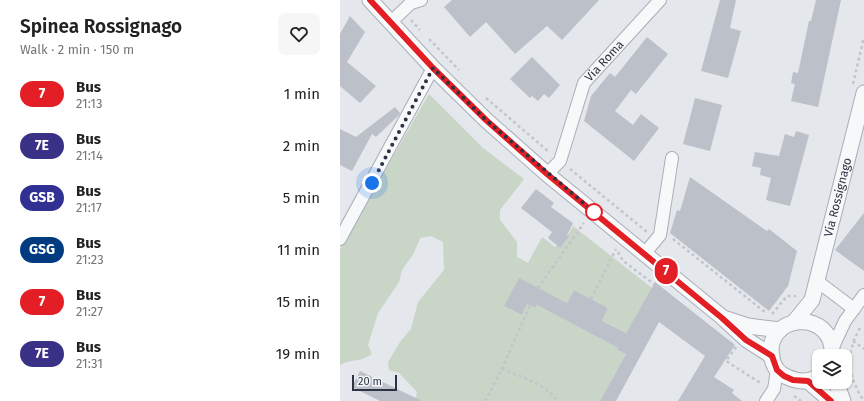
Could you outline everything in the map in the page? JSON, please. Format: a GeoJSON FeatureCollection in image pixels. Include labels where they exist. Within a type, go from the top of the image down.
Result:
{"type":"FeatureCollection","features":[{"type":"Feature","properties":{"kind":"street"},"geometry":{"type":"LineString","coordinates":[[370,0],[433,68],[486,120],[547,174],[722,318],[774,363],[831,401]]}},
{"type":"Feature","properties":{"kind":"street","name":"Via Roma"},"geometry":{"type":"LineString","coordinates":[[547,174],[560,160],[584,82],[660,0]]}},
{"type":"Feature","properties":{"kind":"street"},"geometry":{"type":"LineString","coordinates":[[391,22],[416,1]]}},
{"type":"Feature","properties":{"kind":"street"},"geometry":{"type":"LineString","coordinates":[[340,239],[433,68]]}},
{"type":"Feature","properties":{"kind":"street","name":"Via Rossignago"},"geometry":{"type":"LineString","coordinates":[[794,322],[817,281],[864,93]]}},
{"type":"Feature","properties":{"kind":"street"},"geometry":{"type":"LineString","coordinates":[[645,254],[660,235],[672,158]]}},
{"type":"Feature","properties":{"kind":"street"},"geometry":{"type":"LineString","coordinates":[[817,281],[854,309]]}},
{"type":"Feature","properties":{"kind":"street"},"geometry":{"type":"LineString","coordinates":[[834,349],[845,322],[864,295]]}},
{"type":"Feature","properties":{"kind":"street","name":"Via Rossignago"},"geometry":{"type":"LineString","coordinates":[[807,299],[821,328]]}},
{"type":"Feature","properties":{"kind":"street"},"geometry":{"type":"LineString","coordinates":[[722,318],[748,326],[780,330]]}},
{"type":"Feature","properties":{"kind":"street"},"geometry":{"type":"LineString","coordinates":[[766,401],[774,363],[772,346],[780,330],[794,322],[802,321],[821,328],[830,340],[831,349]]}},
{"type":"Feature","properties":{"kind":"street"},"geometry":{"type":"LineString","coordinates":[[821,328],[845,322]]}},
{"type":"Feature","properties":{"kind":"street"},"geometry":{"type":"LineString","coordinates":[[769,387],[784,382],[803,383]]}},
{"type":"Feature","properties":{"kind":"street"},"geometry":{"type":"LineString","coordinates":[[839,389],[843,401]]}},
{"type":"Feature","properties":{"kind":"path"},"geometry":{"type":"LineString","coordinates":[[407,15],[463,74]]}},
{"type":"Feature","properties":{"kind":"path"},"geometry":{"type":"LineString","coordinates":[[483,94],[637,224]]}},
{"type":"Feature","properties":{"kind":"path"},"geometry":{"type":"LineString","coordinates":[[538,288],[584,223]]}},
{"type":"Feature","properties":{"kind":"path"},"geometry":{"type":"LineString","coordinates":[[670,237],[766,314],[773,313],[787,296],[807,299]]}},
{"type":"Feature","properties":{"kind":"path"},"geometry":{"type":"LineString","coordinates":[[591,299],[616,250],[623,261],[654,284]]}},
{"type":"Feature","properties":{"kind":"path"},"geometry":{"type":"LineString","coordinates":[[485,401],[502,369],[530,306]]}},
{"type":"Feature","properties":{"kind":"path"},"geometry":{"type":"LineString","coordinates":[[860,328],[853,341],[849,358],[850,369],[857,390],[864,401]]}},
{"type":"Feature","properties":{"kind":"path"},"geometry":{"type":"LineString","coordinates":[[853,341],[864,350]]}},
{"type":"Feature","properties":{"kind":"path"},"geometry":{"type":"LineString","coordinates":[[734,346],[736,348],[726,361],[769,387]]}},
{"type":"Feature","properties":{"kind":"path"},"geometry":{"type":"LineString","coordinates":[[502,369],[529,380],[551,393],[558,401]]}},
{"type":"Feature","properties":{"kind":"path"},"geometry":{"type":"LineString","coordinates":[[801,401],[803,383]]}},
{"type":"Feature","properties":{"kind":"green space"},"geometry":{"type":"Polygon","coordinates":[[[429,94],[483,148],[524,179],[500,210],[500,220],[517,242],[517,257],[528,263],[542,237],[555,247],[557,245],[560,248],[573,226],[652,288],[626,333],[602,321],[608,308],[574,290],[567,303],[519,279],[504,306],[522,315],[527,304],[535,308],[537,305],[618,348],[617,350],[626,354],[600,401],[415,401],[417,392],[399,373],[389,370],[388,362],[400,342],[411,329],[418,302],[444,270],[443,242],[431,236],[420,238],[414,253],[402,270],[399,282],[378,313],[368,345],[372,354],[363,359],[340,365],[340,249],[429,94]]]}},
{"type":"Feature","properties":{"kind":"building"},"geometry":{"type":"Polygon","coordinates":[[[452,0],[599,0],[562,40],[547,26],[515,54],[486,22],[470,37],[444,7],[452,0]]]}},
{"type":"Feature","properties":{"kind":"building"},"geometry":{"type":"Polygon","coordinates":[[[720,0],[736,0],[730,28],[741,31],[728,78],[701,71],[720,0]]]}},
{"type":"Feature","properties":{"kind":"building"},"geometry":{"type":"Polygon","coordinates":[[[816,0],[841,0],[818,107],[791,101],[795,84],[791,83],[793,72],[798,73],[809,21],[811,21],[816,0]]]}},
{"type":"Feature","properties":{"kind":"building"},"geometry":{"type":"Polygon","coordinates":[[[350,16],[365,32],[347,62],[376,86],[360,103],[340,86],[340,34],[350,16]]]}},
{"type":"Feature","properties":{"kind":"building"},"geometry":{"type":"Polygon","coordinates":[[[647,37],[668,54],[636,94],[631,90],[615,111],[633,125],[641,114],[659,128],[634,161],[584,121],[591,96],[610,73],[615,77],[647,37]]]}},
{"type":"Feature","properties":{"kind":"building"},"geometry":{"type":"Polygon","coordinates":[[[532,57],[560,85],[549,98],[544,94],[538,101],[532,96],[530,98],[510,79],[532,57]]]}},
{"type":"Feature","properties":{"kind":"building"},"geometry":{"type":"Polygon","coordinates":[[[695,98],[722,105],[710,151],[683,144],[695,98]]]}},
{"type":"Feature","properties":{"kind":"building"},"geometry":{"type":"Polygon","coordinates":[[[395,107],[400,113],[399,115],[376,137],[372,134],[352,171],[340,165],[340,129],[356,137],[395,107]]]}},
{"type":"Feature","properties":{"kind":"building"},"geometry":{"type":"Polygon","coordinates":[[[796,131],[809,135],[790,206],[766,200],[771,178],[760,175],[761,168],[752,166],[755,152],[779,156],[785,134],[794,137],[796,131]]]}},
{"type":"Feature","properties":{"kind":"building"},"geometry":{"type":"Polygon","coordinates":[[[690,177],[767,231],[769,229],[797,251],[788,286],[769,311],[670,233],[677,210],[680,211],[690,177]]]}},
{"type":"Feature","properties":{"kind":"building"},"geometry":{"type":"Polygon","coordinates":[[[536,189],[554,203],[551,207],[573,223],[567,235],[569,236],[560,248],[548,238],[552,232],[521,208],[536,189]]]}},
{"type":"Feature","properties":{"kind":"building"},"geometry":{"type":"Polygon","coordinates":[[[864,213],[864,271],[835,250],[864,213]]]}},
{"type":"Feature","properties":{"kind":"building"},"geometry":{"type":"Polygon","coordinates":[[[519,278],[567,303],[574,290],[608,308],[602,321],[626,333],[655,282],[735,345],[714,377],[734,390],[732,393],[742,401],[678,401],[705,356],[659,322],[616,401],[600,401],[626,354],[617,350],[618,348],[537,305],[535,308],[527,304],[522,315],[504,306],[519,278]]]}},
{"type":"Feature","properties":{"kind":"building"},"geometry":{"type":"Polygon","coordinates":[[[360,371],[422,401],[380,401],[352,387],[360,371]]]}},
{"type":"Feature","properties":{"kind":"bus line","name":"7"},"geometry":{"type":"LineString","coordinates":[[370,0],[457,93],[547,174],[722,318],[746,340],[772,356],[773,363],[777,370],[784,376],[793,380],[808,381],[831,401]]}},
{"type":"Feature","properties":{"kind":"route"},"geometry":{"type":"LineString","coordinates":[[372,183],[433,68],[486,120],[547,174],[594,212]]}}]}
